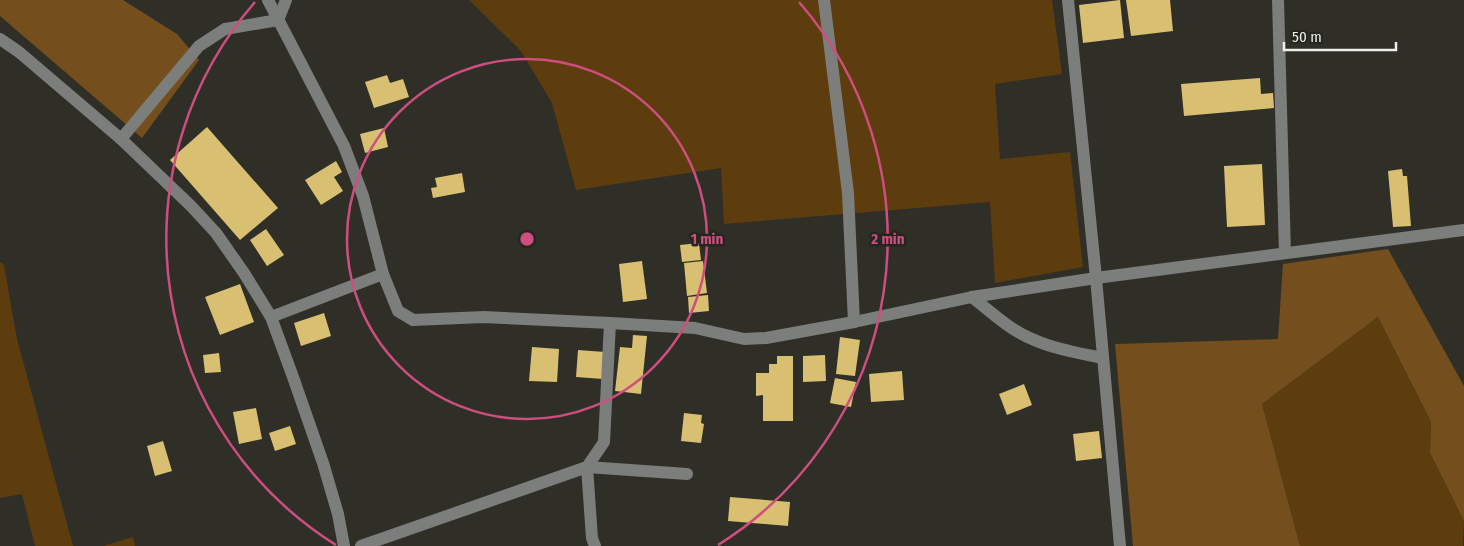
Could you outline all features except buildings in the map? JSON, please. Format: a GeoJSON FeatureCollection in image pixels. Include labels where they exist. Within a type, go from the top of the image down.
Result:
{"type":"FeatureCollection","features":[{"type":"Feature","properties":{"kind":"street"},"geometry":{"type":"LineString","coordinates":[[268,0],[344,146],[363,196],[383,274],[398,311],[413,320],[484,317],[610,323],[695,328],[744,339],[766,338],[972,297],[1096,278],[1464,230]]}},
{"type":"Feature","properties":{"kind":"street"},"geometry":{"type":"LineString","coordinates":[[278,20],[286,0]]}},
{"type":"Feature","properties":{"kind":"street"},"geometry":{"type":"LineString","coordinates":[[824,0],[848,193],[854,322]]}},
{"type":"Feature","properties":{"kind":"street"},"geometry":{"type":"LineString","coordinates":[[1068,0],[1096,278],[1120,546]]}},
{"type":"Feature","properties":{"kind":"street"},"geometry":{"type":"LineString","coordinates":[[1278,0],[1285,254]]}},
{"type":"Feature","properties":{"kind":"street"},"geometry":{"type":"LineString","coordinates":[[121,139],[199,46],[225,29],[278,20]]}},
{"type":"Feature","properties":{"kind":"street"},"geometry":{"type":"LineString","coordinates":[[0,39],[19,52],[121,139],[191,206],[216,233],[244,273],[270,317],[323,463],[338,514],[344,546]]}},
{"type":"Feature","properties":{"kind":"street"},"geometry":{"type":"LineString","coordinates":[[270,317],[383,274]]}},
{"type":"Feature","properties":{"kind":"street"},"geometry":{"type":"LineString","coordinates":[[972,297],[1015,330],[1030,339],[1051,347],[1102,358]]}},
{"type":"Feature","properties":{"kind":"street"},"geometry":{"type":"LineString","coordinates":[[595,546],[592,538],[587,467],[604,442],[610,323]]}},
{"type":"Feature","properties":{"kind":"street"},"geometry":{"type":"LineString","coordinates":[[361,546],[587,467],[688,474]]}},
{"type":"Feature","properties":{"kind":"shaded area"},"geometry":{"type":"Polygon","coordinates":[[[0,0],[123,0],[177,34],[199,60],[142,138],[0,16],[0,0]]]}},
{"type":"Feature","properties":{"kind":"shaded area"},"geometry":{"type":"Polygon","coordinates":[[[469,0],[1052,0],[1062,74],[995,84],[1000,159],[1070,152],[1083,267],[995,283],[990,202],[724,224],[721,168],[576,190],[552,103],[521,51],[469,0]]]}},
{"type":"Feature","properties":{"kind":"shaded area"},"geometry":{"type":"Polygon","coordinates":[[[1388,249],[1464,386],[1464,521],[1430,453],[1431,422],[1378,317],[1262,404],[1300,546],[1133,546],[1115,344],[1278,339],[1283,264],[1388,249]]]}},
{"type":"Feature","properties":{"kind":"shaded area"},"geometry":{"type":"Polygon","coordinates":[[[0,262],[4,265],[17,339],[73,546],[35,546],[22,494],[0,498],[0,262]]]}},
{"type":"Feature","properties":{"kind":"shaded area"},"geometry":{"type":"Polygon","coordinates":[[[1378,317],[1431,422],[1430,453],[1464,521],[1463,546],[1300,546],[1262,404],[1378,317]]]}},
{"type":"Feature","properties":{"kind":"shaded area"},"geometry":{"type":"Polygon","coordinates":[[[133,537],[135,546],[103,546],[133,537]]]}}]}
